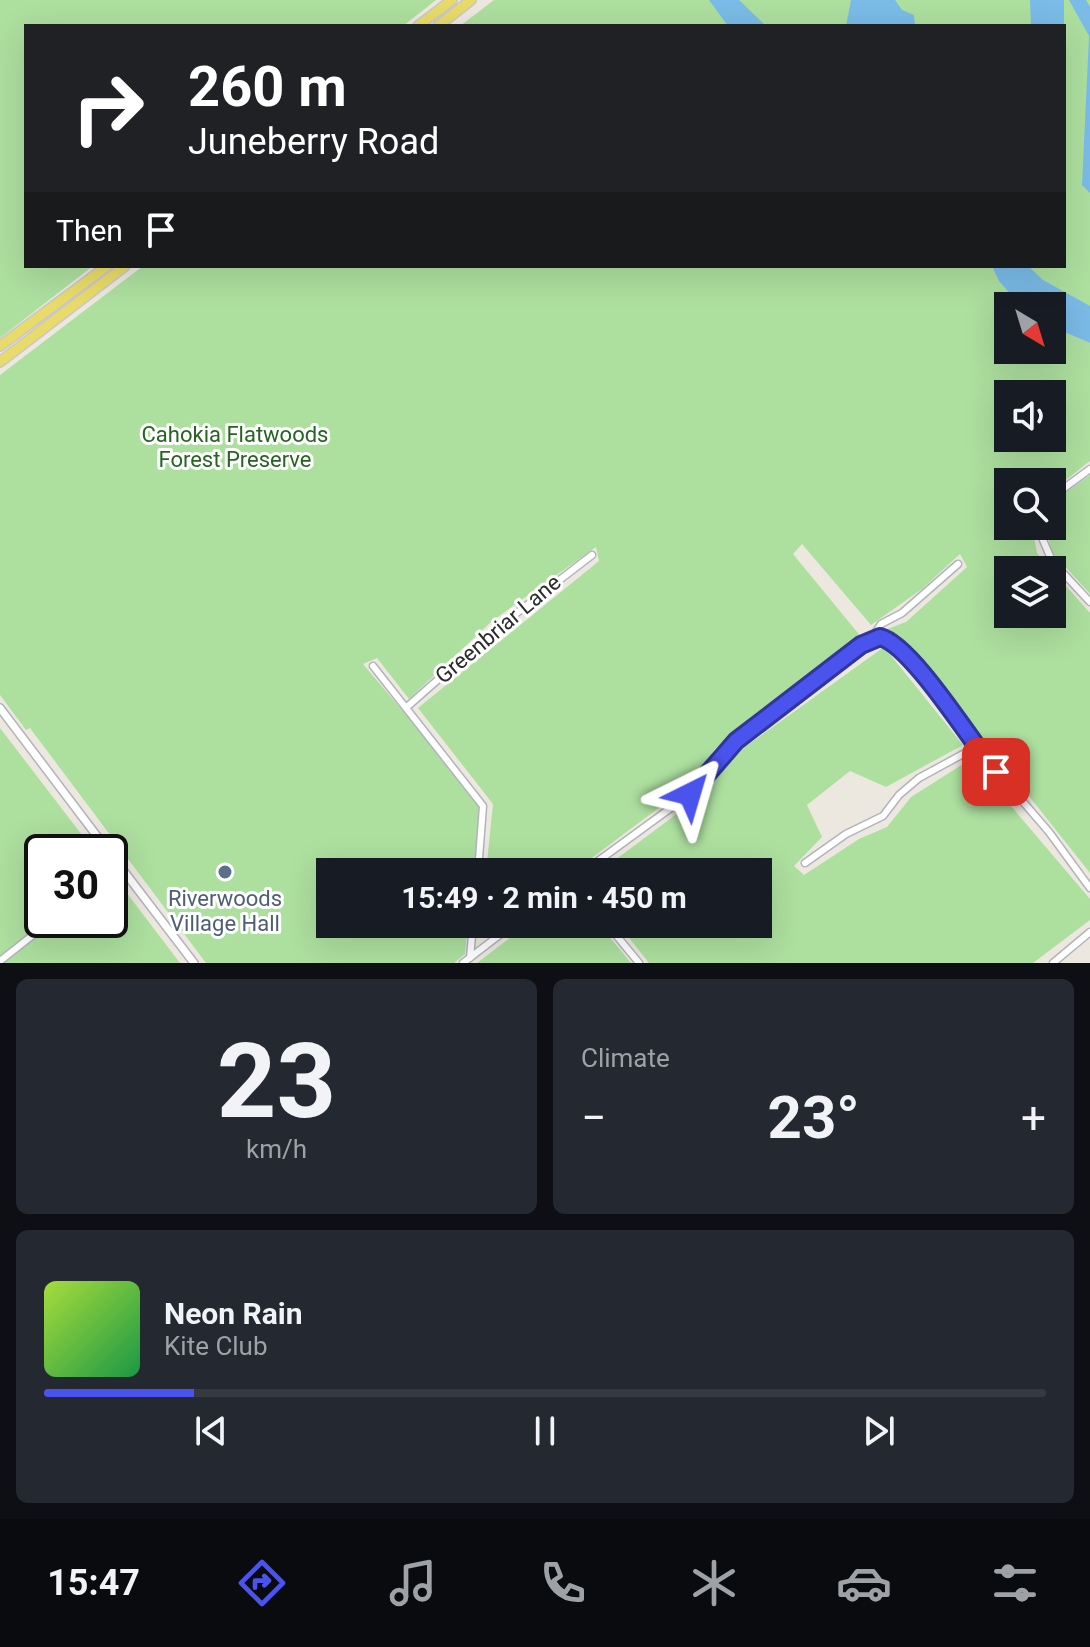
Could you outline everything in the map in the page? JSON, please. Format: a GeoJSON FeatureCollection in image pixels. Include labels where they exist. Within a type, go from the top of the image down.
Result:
{"type":"FeatureCollection","features":[{"type":"Feature","properties":{"kind":"main road"},"geometry":{"type":"LineString","coordinates":[[421,24],[452,0]]}},
{"type":"Feature","properties":{"kind":"main road"},"geometry":{"type":"LineString","coordinates":[[441,24],[471,0]]}},
{"type":"Feature","properties":{"kind":"main road"},"geometry":{"type":"LineString","coordinates":[[0,346],[104,268]]}},
{"type":"Feature","properties":{"kind":"main road"},"geometry":{"type":"LineString","coordinates":[[0,362],[122,268]]}},
{"type":"Feature","properties":{"kind":"street"},"geometry":{"type":"LineString","coordinates":[[1066,487],[1090,469]]}},
{"type":"Feature","properties":{"kind":"street"},"geometry":{"type":"LineString","coordinates":[[1043,540],[1052,561],[1090,602]]}},
{"type":"Feature","properties":{"kind":"street","name":"Greenbriar Lane"},"geometry":{"type":"LineString","coordinates":[[408,706],[499,626],[592,555]]}},
{"type":"Feature","properties":{"kind":"street"},"geometry":{"type":"LineString","coordinates":[[602,858],[690,794],[736,741],[872,638],[881,624],[902,613],[958,564]]}},
{"type":"Feature","properties":{"kind":"street"},"geometry":{"type":"LineString","coordinates":[[872,638],[885,638],[929,681],[976,747],[1049,832],[1090,888]]}},
{"type":"Feature","properties":{"kind":"street"},"geometry":{"type":"LineString","coordinates":[[373,666],[408,706],[483,806],[479,858]]}},
{"type":"Feature","properties":{"kind":"street"},"geometry":{"type":"LineString","coordinates":[[0,708],[96,834]]}},
{"type":"Feature","properties":{"kind":"street"},"geometry":{"type":"LineString","coordinates":[[805,863],[846,834],[883,816],[899,795],[919,778],[976,747]]}},
{"type":"Feature","properties":{"kind":"street"},"geometry":{"type":"LineString","coordinates":[[128,877],[194,963]]}},
{"type":"Feature","properties":{"kind":"street"},"geometry":{"type":"LineString","coordinates":[[1053,963],[1090,932]]}},
{"type":"Feature","properties":{"kind":"street"},"geometry":{"type":"LineString","coordinates":[[0,961],[29,938]]}},
{"type":"Feature","properties":{"kind":"street"},"geometry":{"type":"LineString","coordinates":[[467,960],[471,938]]}},
{"type":"Feature","properties":{"kind":"street"},"geometry":{"type":"LineString","coordinates":[[467,960],[496,938]]}},
{"type":"Feature","properties":{"kind":"street"},"geometry":{"type":"LineString","coordinates":[[618,938],[639,963]]}},
{"type":"Feature","properties":{"kind":"green space"},"geometry":{"type":"Polygon","coordinates":[[[0,0],[436,0],[406,24],[24,24],[24,268],[90,268],[0,338],[0,0]]]}},
{"type":"Feature","properties":{"kind":"green space","name":"Cahokia Flatwoods Forest Preserve"},"geometry":{"type":"Polygon","coordinates":[[[494,0],[1090,0],[1090,336],[1066,317],[1066,292],[994,292],[994,364],[1066,364],[1066,333],[1090,343],[1090,461],[1066,480],[1066,468],[994,468],[994,540],[1035,540],[1040,556],[994,556],[994,628],[1066,628],[1066,586],[1090,613],[1090,873],[929,670],[885,630],[906,622],[967,567],[960,554],[922,589],[871,625],[802,544],[793,554],[862,638],[716,748],[684,789],[592,858],[487,858],[493,804],[418,708],[599,561],[596,547],[492,621],[409,699],[377,658],[363,664],[483,806],[477,858],[316,858],[316,938],[467,938],[465,954],[454,963],[206,963],[128,859],[128,834],[109,834],[30,728],[26,730],[0,695],[0,375],[140,268],[1066,268],[1066,24],[463,24],[494,0]]]}},
{"type":"Feature","properties":{"kind":"green space"},"geometry":{"type":"Polygon","coordinates":[[[1090,475],[1090,594],[1066,567],[1066,556],[1056,556],[1052,552],[1049,540],[1066,540],[1066,492],[1090,475]]]}},
{"type":"Feature","properties":{"kind":"green space"},"geometry":{"type":"Polygon","coordinates":[[[884,647],[963,745],[886,787],[850,771],[807,805],[822,837],[794,866],[804,875],[859,839],[887,827],[911,797],[971,759],[1090,899],[1090,920],[1033,963],[649,963],[629,938],[772,938],[772,858],[618,858],[698,798],[738,752],[884,647]]]}},
{"type":"Feature","properties":{"kind":"green space"},"geometry":{"type":"Polygon","coordinates":[[[0,728],[81,834],[24,834],[24,938],[128,938],[128,895],[180,963],[0,963],[0,728]]]}},
{"type":"Feature","properties":{"kind":"green space"},"geometry":{"type":"Polygon","coordinates":[[[510,938],[610,938],[631,963],[477,963],[510,938]]]}},
{"type":"Feature","properties":{"kind":"water"},"geometry":{"type":"Polygon","coordinates":[[[709,0],[739,0],[764,24],[727,24],[709,0]]]}},
{"type":"Feature","properties":{"kind":"water"},"geometry":{"type":"Polygon","coordinates":[[[851,0],[895,0],[902,10],[914,15],[915,24],[846,24],[851,0]]]}},
{"type":"Feature","properties":{"kind":"water"},"geometry":{"type":"Polygon","coordinates":[[[1030,0],[1064,0],[1064,24],[1031,24],[1030,0]]]}},
{"type":"Feature","properties":{"kind":"water"},"geometry":{"type":"Polygon","coordinates":[[[1069,0],[1086,0],[1090,7],[1090,193],[1082,185],[1089,36],[1069,0]]]}},
{"type":"Feature","properties":{"kind":"water"},"geometry":{"type":"Polygon","coordinates":[[[993,268],[1030,268],[1043,280],[1065,292],[1009,292],[993,268]]]}},
{"type":"Feature","properties":{"kind":"water"},"geometry":{"type":"Polygon","coordinates":[[[1066,293],[1090,306],[1090,343],[1066,333],[1066,293]]]}},
{"type":"Feature","properties":{"kind":"place","name":"Riverwoods Village Hall"},"geometry":{"type":"Point","coordinates":[225,872]}},
{"type":"Feature","properties":{"kind":"route"},"geometry":{"type":"LineString","coordinates":[[690,794],[736,741],[861,645],[880,637],[896,646],[929,681],[996,772]]}}]}
